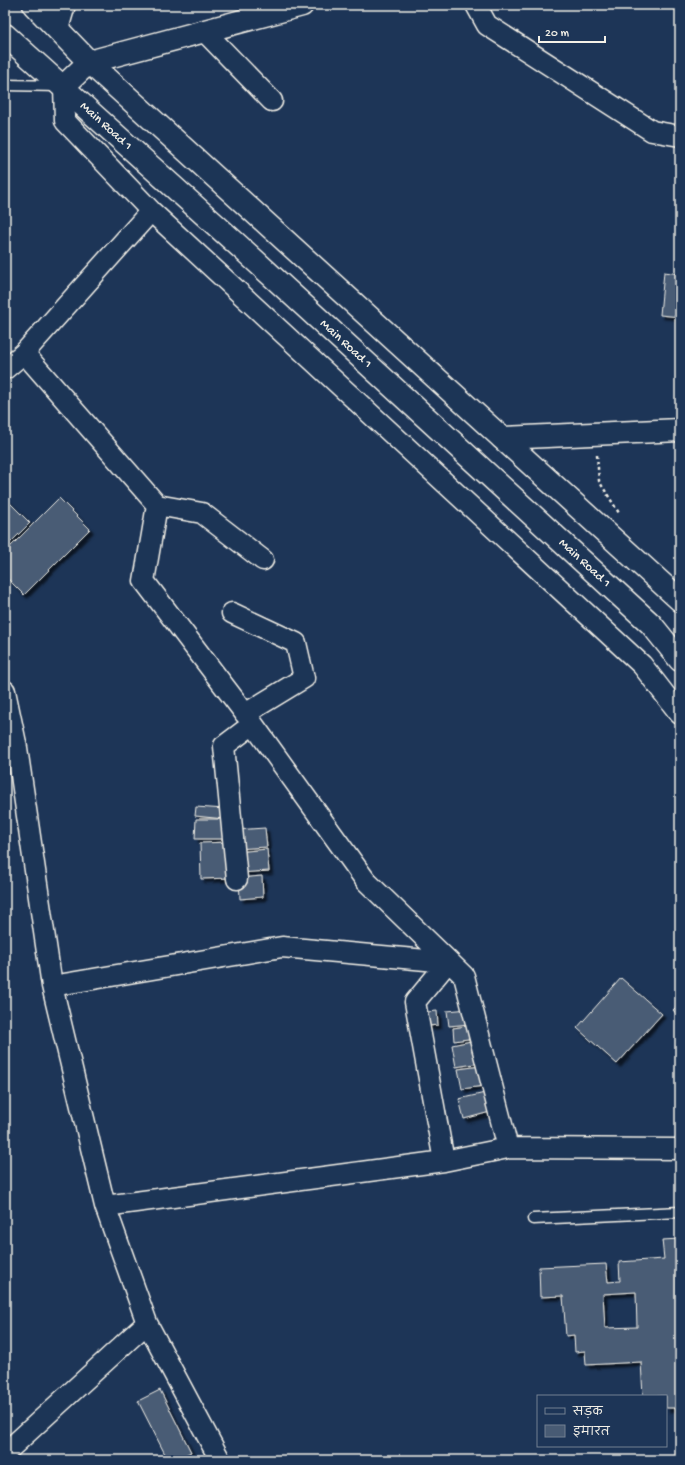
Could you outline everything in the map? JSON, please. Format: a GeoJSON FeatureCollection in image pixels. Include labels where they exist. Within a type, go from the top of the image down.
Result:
{"type":"FeatureCollection","features":[{"type":"Feature","properties":{"kind":"main road"},"geometry":{"type":"LineString","coordinates":[[34,5],[90,62],[394,341],[680,600]]}},
{"type":"Feature","properties":{"kind":"main road"},"geometry":{"type":"LineString","coordinates":[[64,86],[90,62],[302,5]]}},
{"type":"Feature","properties":{"kind":"main road","name":"Main Road 1"},"geometry":{"type":"LineString","coordinates":[[5,35],[64,86],[651,624],[680,660]]}},
{"type":"Feature","properties":{"kind":"main road"},"geometry":{"type":"LineString","coordinates":[[502,438],[680,430]]}},
{"type":"Feature","properties":{"kind":"street"},"geometry":{"type":"LineString","coordinates":[[58,29],[65,5]]}},
{"type":"Feature","properties":{"kind":"street"},"geometry":{"type":"LineString","coordinates":[[476,5],[487,24],[572,80],[652,131],[680,136]]}},
{"type":"Feature","properties":{"kind":"street"},"geometry":{"type":"LineString","coordinates":[[205,32],[272,101]]}},
{"type":"Feature","properties":{"kind":"street"},"geometry":{"type":"LineString","coordinates":[[64,86],[65,122],[151,211],[642,665],[680,714]]}},
{"type":"Feature","properties":{"kind":"street"},"geometry":{"type":"LineString","coordinates":[[5,370],[24,353],[151,211]]}},
{"type":"Feature","properties":{"kind":"street"},"geometry":{"type":"LineString","coordinates":[[24,353],[157,505],[202,513],[263,560]]}},
{"type":"Feature","properties":{"kind":"street"},"geometry":{"type":"LineString","coordinates":[[157,505],[144,581],[249,719],[366,881],[464,976],[508,1148]]}},
{"type":"Feature","properties":{"kind":"street"},"geometry":{"type":"LineString","coordinates":[[232,613],[296,643],[304,678],[249,719],[224,746],[237,879]]}},
{"type":"Feature","properties":{"kind":"street"},"geometry":{"type":"LineString","coordinates":[[5,691],[17,748],[52,986],[105,1206],[147,1323],[220,1460]]}},
{"type":"Feature","properties":{"kind":"street"},"geometry":{"type":"LineString","coordinates":[[52,986],[282,947],[448,962]]}},
{"type":"Feature","properties":{"kind":"street"},"geometry":{"type":"LineString","coordinates":[[444,1161],[415,1002],[448,962]]}},
{"type":"Feature","properties":{"kind":"street"},"geometry":{"type":"LineString","coordinates":[[105,1206],[444,1161],[508,1148],[680,1149]]}},
{"type":"Feature","properties":{"kind":"street"},"geometry":{"type":"LineString","coordinates":[[5,1453],[147,1323]]}},
{"type":"Feature","properties":{"kind":"lane"},"geometry":{"type":"LineString","coordinates":[[5,85],[64,86]]}},
{"type":"Feature","properties":{"kind":"lane"},"geometry":{"type":"LineString","coordinates":[[532,1219],[680,1212]]}},
{"type":"Feature","properties":{"kind":"path"},"geometry":{"type":"LineString","coordinates":[[596,451],[599,480],[620,515]]}},
{"type":"Feature","properties":{"kind":"building"},"geometry":{"type":"Polygon","coordinates":[[[664,272],[680,274],[680,317],[660,315],[664,272]]]}},
{"type":"Feature","properties":{"kind":"building"},"geometry":{"type":"Polygon","coordinates":[[[5,498],[30,523],[5,548],[5,498]]]}},
{"type":"Feature","properties":{"kind":"building"},"geometry":{"type":"Polygon","coordinates":[[[59,498],[90,529],[24,595],[5,576],[5,552],[59,498]]]}},
{"type":"Feature","properties":{"kind":"building"},"geometry":{"type":"Polygon","coordinates":[[[196,807],[225,809],[224,819],[195,816],[196,807]]]}},
{"type":"Feature","properties":{"kind":"building"},"geometry":{"type":"Polygon","coordinates":[[[196,819],[229,819],[229,839],[195,839],[196,819]]]}},
{"type":"Feature","properties":{"kind":"building"},"geometry":{"type":"Polygon","coordinates":[[[265,828],[267,847],[237,849],[235,830],[265,828]]]}},
{"type":"Feature","properties":{"kind":"building"},"geometry":{"type":"Polygon","coordinates":[[[230,842],[231,878],[201,879],[200,843],[230,842]]]}},
{"type":"Feature","properties":{"kind":"building"},"geometry":{"type":"Polygon","coordinates":[[[267,849],[269,871],[239,873],[237,852],[267,849]]]}},
{"type":"Feature","properties":{"kind":"building"},"geometry":{"type":"Polygon","coordinates":[[[262,876],[263,897],[240,899],[239,878],[262,876]]]}},
{"type":"Feature","properties":{"kind":"building"},"geometry":{"type":"Polygon","coordinates":[[[621,978],[662,1014],[617,1064],[577,1028],[621,978]]]}},
{"type":"Feature","properties":{"kind":"building"},"geometry":{"type":"Polygon","coordinates":[[[680,1003],[680,1018],[673,1010],[680,1003]]]}},
{"type":"Feature","properties":{"kind":"building"},"geometry":{"type":"Polygon","coordinates":[[[469,1009],[470,1024],[449,1026],[447,1011],[469,1009]]]}},
{"type":"Feature","properties":{"kind":"building"},"geometry":{"type":"Polygon","coordinates":[[[437,1011],[438,1025],[420,1027],[418,1013],[437,1011]]]}},
{"type":"Feature","properties":{"kind":"building"},"geometry":{"type":"Polygon","coordinates":[[[474,1025],[475,1038],[454,1041],[453,1028],[474,1025]]]}},
{"type":"Feature","properties":{"kind":"building"},"geometry":{"type":"Polygon","coordinates":[[[476,1040],[480,1063],[456,1067],[452,1045],[476,1040]]]}},
{"type":"Feature","properties":{"kind":"building"},"geometry":{"type":"Polygon","coordinates":[[[481,1066],[484,1086],[462,1089],[458,1069],[481,1066]]]}},
{"type":"Feature","properties":{"kind":"building"},"geometry":{"type":"Polygon","coordinates":[[[485,1093],[490,1112],[464,1119],[459,1099],[485,1093]]]}},
{"type":"Feature","properties":{"kind":"building"},"geometry":{"type":"Polygon","coordinates":[[[680,1239],[680,1408],[667,1408],[667,1395],[643,1395],[641,1362],[586,1365],[585,1351],[575,1352],[574,1335],[566,1336],[563,1296],[540,1297],[539,1267],[606,1264],[608,1282],[620,1281],[619,1262],[664,1259],[662,1240],[680,1239]],[[636,1292],[603,1294],[605,1328],[637,1327],[636,1292]]]}},
{"type":"Feature","properties":{"kind":"building"},"geometry":{"type":"Polygon","coordinates":[[[160,1390],[191,1452],[175,1460],[168,1460],[138,1401],[160,1390]]]}}]}
